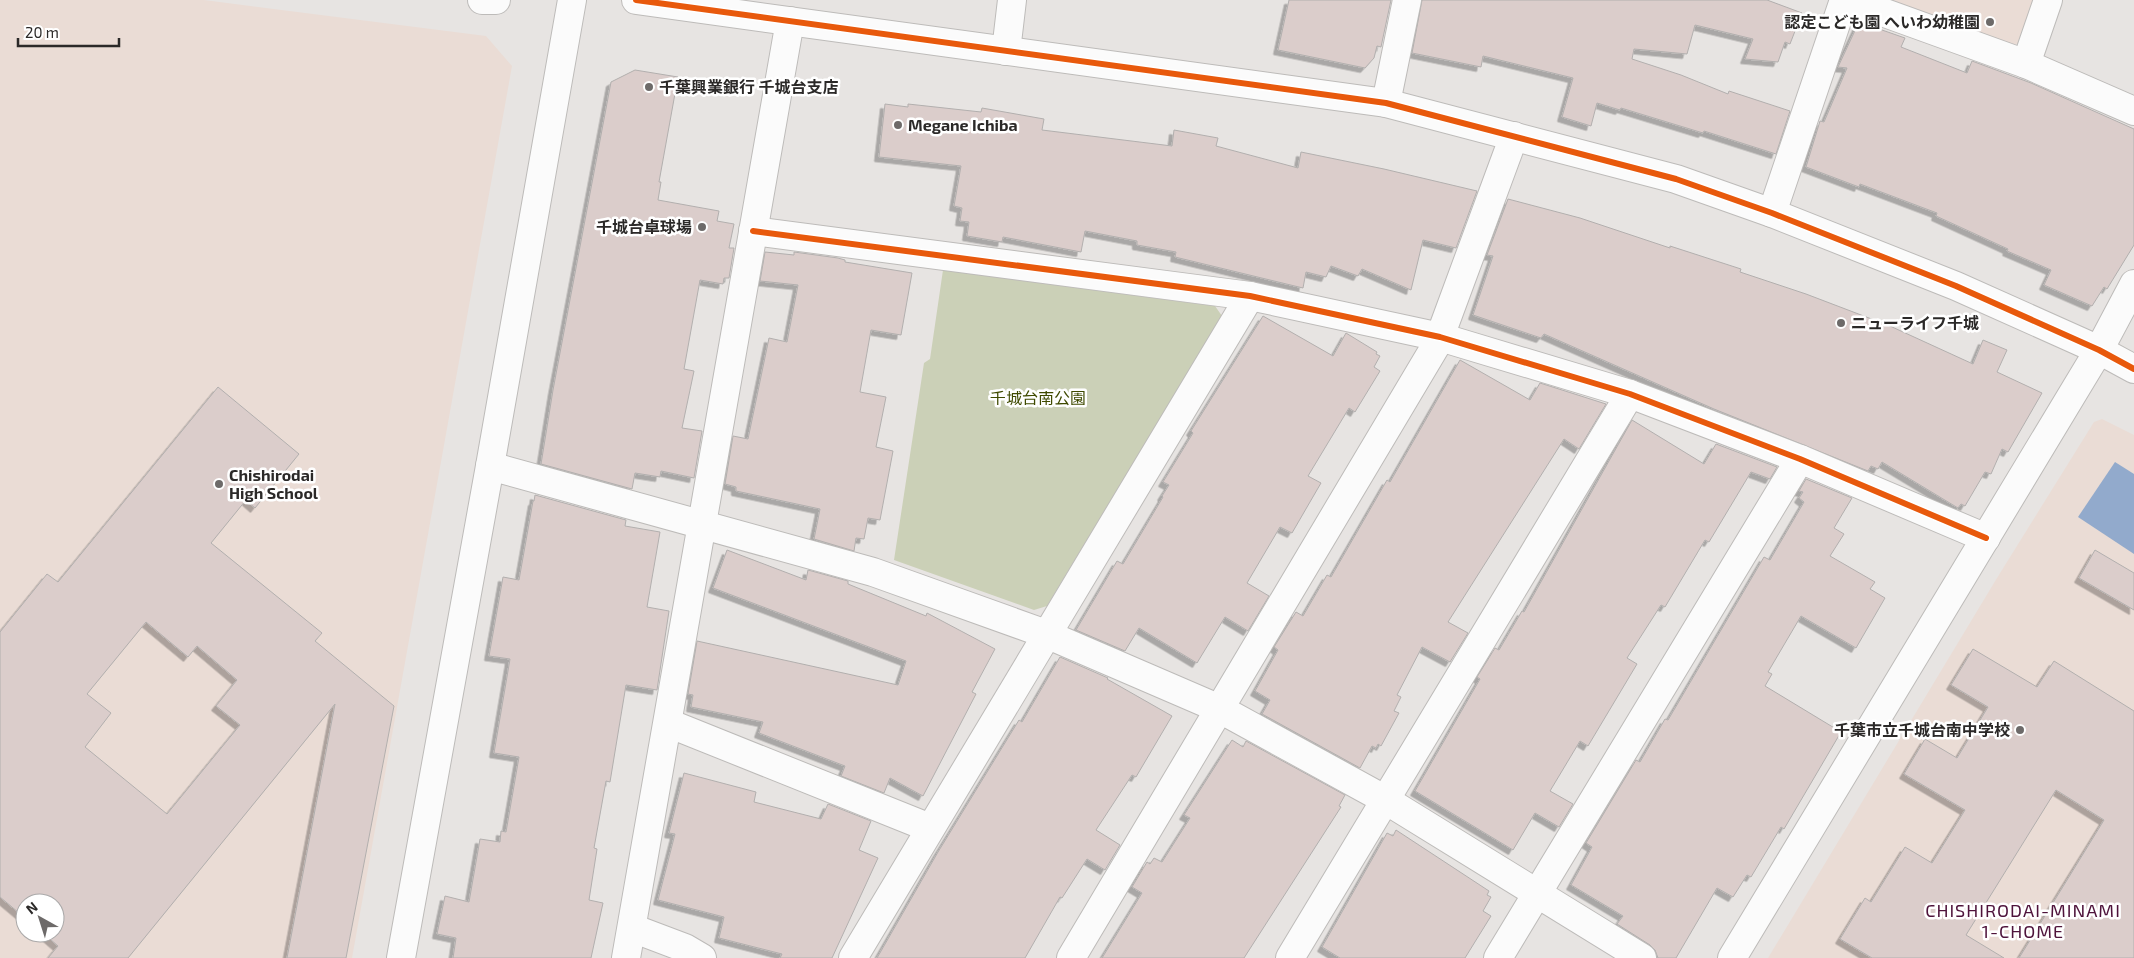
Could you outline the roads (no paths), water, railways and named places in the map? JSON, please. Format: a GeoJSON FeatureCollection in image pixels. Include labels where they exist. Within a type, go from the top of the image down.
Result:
{"type":"FeatureCollection","features":[{"type":"Feature","properties":{"kind":"street"},"geometry":{"type":"LineString","coordinates":[[482,0],[496,0]]}},
{"type":"Feature","properties":{"kind":"street"},"geometry":{"type":"LineString","coordinates":[[401,958],[572,0]]}},
{"type":"Feature","properties":{"kind":"street"},"geometry":{"type":"LineString","coordinates":[[636,0],[1386,103],[1676,179],[1772,213],[1956,286],[2099,350],[2134,369]]}},
{"type":"Feature","properties":{"kind":"street"},"geometry":{"type":"LineString","coordinates":[[1006,51],[1012,0]]}},
{"type":"Feature","properties":{"kind":"street"},"geometry":{"type":"LineString","coordinates":[[1386,103],[1407,0]]}},
{"type":"Feature","properties":{"kind":"street"},"geometry":{"type":"LineString","coordinates":[[1772,213],[1844,0]]}},
{"type":"Feature","properties":{"kind":"street"},"geometry":{"type":"LineString","coordinates":[[1850,0],[2026,64],[2134,111]]}},
{"type":"Feature","properties":{"kind":"street"},"geometry":{"type":"LineString","coordinates":[[2026,64],[2048,0]]}},
{"type":"Feature","properties":{"kind":"street"},"geometry":{"type":"LineString","coordinates":[[626,958],[790,21]]}},
{"type":"Feature","properties":{"kind":"street"},"geometry":{"type":"LineString","coordinates":[[1071,958],[1440,337],[1514,136]]}},
{"type":"Feature","properties":{"kind":"street"},"geometry":{"type":"LineString","coordinates":[[753,231],[1250,296],[1440,337],[1630,394],[1800,459],[1986,538]]}},
{"type":"Feature","properties":{"kind":"street"},"geometry":{"type":"LineString","coordinates":[[1732,958],[2099,350],[2134,284]]}},
{"type":"Feature","properties":{"kind":"street"},"geometry":{"type":"LineString","coordinates":[[853,958],[1250,296]]}},
{"type":"Feature","properties":{"kind":"street"},"geometry":{"type":"LineString","coordinates":[[1290,958],[1384,799],[1630,394]]}},
{"type":"Feature","properties":{"kind":"street"},"geometry":{"type":"LineString","coordinates":[[1498,958],[1800,459]]}},
{"type":"Feature","properties":{"kind":"street"},"geometry":{"type":"LineString","coordinates":[[490,466],[873,572],[1046,634],[1220,709],[1384,799],[1642,958]]}},
{"type":"Feature","properties":{"kind":"street"},"geometry":{"type":"LineString","coordinates":[[668,723],[930,828]]}},
{"type":"Feature","properties":{"kind":"street"},"geometry":{"type":"LineString","coordinates":[[632,928],[685,948],[702,958]]}},
{"type":"Feature","properties":{"kind":"water"},"geometry":{"type":"Polygon","coordinates":[[[2115,462],[2134,474],[2134,554],[2078,517],[2115,462]]]}},
{"type":"Feature","properties":{"kind":"place","name":"認定こども園 へいわ幼稚園"},"geometry":{"type":"Point","coordinates":[1990,22]}},
{"type":"Feature","properties":{"kind":"place","name":"千葉興業銀行 千城台支店"},"geometry":{"type":"Point","coordinates":[649,87]}},
{"type":"Feature","properties":{"kind":"place","name":"Megane Ichiba"},"geometry":{"type":"Point","coordinates":[898,125]}},
{"type":"Feature","properties":{"kind":"place","name":"千城台卓球場"},"geometry":{"type":"Point","coordinates":[702,227]}},
{"type":"Feature","properties":{"kind":"place","name":"ニューライフ千城"},"geometry":{"type":"Point","coordinates":[1841,323]}},
{"type":"Feature","properties":{"kind":"place","name":"Chishirodai High School"},"geometry":{"type":"Point","coordinates":[219,484]}},
{"type":"Feature","properties":{"kind":"place","name":"千葉市立千城台南中学校"},"geometry":{"type":"Point","coordinates":[2020,730]}},
{"type":"Feature","properties":{"kind":"district","name":"CHISHIRODAI-MINAMI 1-CHOME"},"geometry":{"type":"Point","coordinates":[2023,921]}},
{"type":"Feature","properties":{"kind":"park label","name":"千城台南公園"},"geometry":{"type":"Point","coordinates":[1038,398]}}]}
